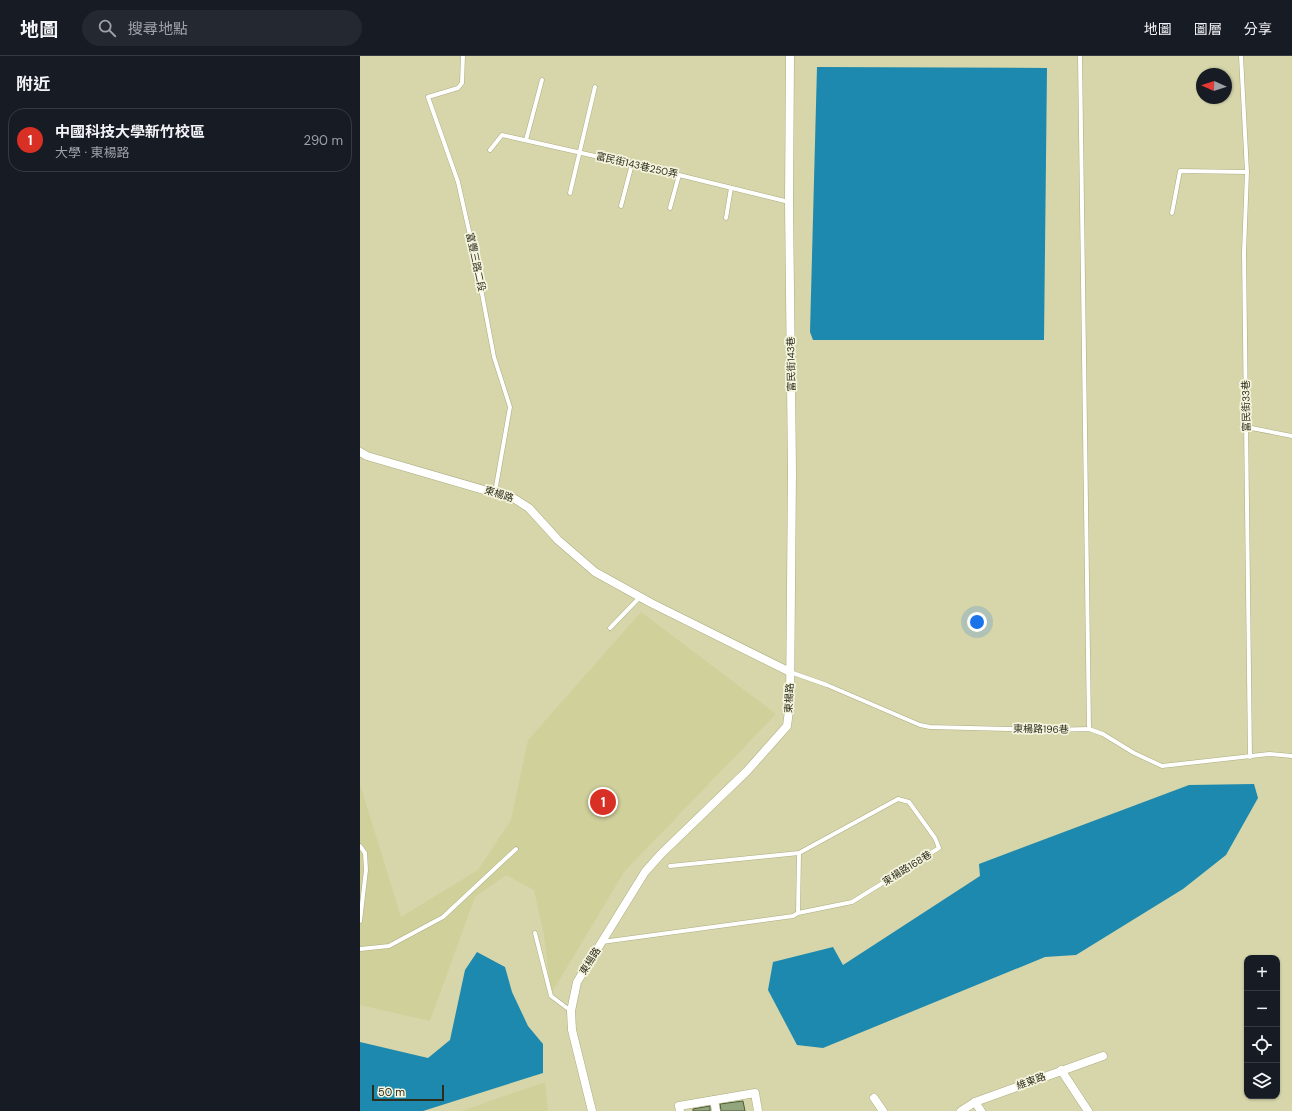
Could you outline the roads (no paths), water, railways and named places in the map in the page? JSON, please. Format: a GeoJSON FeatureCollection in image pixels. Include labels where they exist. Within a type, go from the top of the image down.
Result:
{"type":"FeatureCollection","features":[{"type":"Feature","properties":{"kind":"street","name":"富民街143巷"},"geometry":{"type":"LineString","coordinates":[[790,56],[789,202],[792,472],[790,672]]}},
{"type":"Feature","properties":{"kind":"street","name":"東楊路"},"geometry":{"type":"LineString","coordinates":[[360,452],[367,456],[514,498],[529,508],[558,540],[595,572],[640,597],[790,672],[790,703],[787,726],[747,771],[657,858],[646,872],[577,982],[571,1011],[572,1030],[592,1111]]}},
{"type":"Feature","properties":{"kind":"street","name":"維東路"},"geometry":{"type":"LineString","coordinates":[[961,1111],[975,1102],[1103,1056]]}},
{"type":"Feature","properties":{"kind":"street"},"geometry":{"type":"LineString","coordinates":[[1061,1070],[1088,1111]]}},
{"type":"Feature","properties":{"kind":"street"},"geometry":{"type":"LineString","coordinates":[[680,1111],[679,1106],[755,1094],[758,1111]]}},
{"type":"Feature","properties":{"kind":"street"},"geometry":{"type":"LineString","coordinates":[[874,1098],[883,1111]]}},
{"type":"Feature","properties":{"kind":"street"},"geometry":{"type":"LineString","coordinates":[[714,1100],[716,1111]]}},
{"type":"Feature","properties":{"kind":"street"},"geometry":{"type":"LineString","coordinates":[[975,1102],[981,1111]]}},
{"type":"Feature","properties":{"kind":"lane","name":"富豐三路二段"},"geometry":{"type":"LineString","coordinates":[[463,56],[462,83],[458,88],[428,96],[458,182],[476,262],[494,357],[510,407],[495,492]]}},
{"type":"Feature","properties":{"kind":"lane"},"geometry":{"type":"LineString","coordinates":[[1080,56],[1089,730]]}},
{"type":"Feature","properties":{"kind":"lane","name":"富民街33巷"},"geometry":{"type":"LineString","coordinates":[[1241,56],[1247,172],[1244,252],[1250,757]]}},
{"type":"Feature","properties":{"kind":"lane"},"geometry":{"type":"LineString","coordinates":[[526,140],[542,80]]}},
{"type":"Feature","properties":{"kind":"lane"},"geometry":{"type":"LineString","coordinates":[[570,193],[595,87]]}},
{"type":"Feature","properties":{"kind":"lane","name":"富民街143巷250弄"},"geometry":{"type":"LineString","coordinates":[[490,150],[502,135],[680,175],[789,202]]}},
{"type":"Feature","properties":{"kind":"lane"},"geometry":{"type":"LineString","coordinates":[[621,206],[632,164]]}},
{"type":"Feature","properties":{"kind":"lane"},"geometry":{"type":"LineString","coordinates":[[1172,213],[1180,171],[1247,172]]}},
{"type":"Feature","properties":{"kind":"lane"},"geometry":{"type":"LineString","coordinates":[[670,208],[680,175]]}},
{"type":"Feature","properties":{"kind":"lane"},"geometry":{"type":"LineString","coordinates":[[726,218],[731,188]]}},
{"type":"Feature","properties":{"kind":"lane"},"geometry":{"type":"LineString","coordinates":[[1246,427],[1292,436]]}},
{"type":"Feature","properties":{"kind":"lane"},"geometry":{"type":"LineString","coordinates":[[610,628],[640,597]]}},
{"type":"Feature","properties":{"kind":"lane","name":"東楊路196巷"},"geometry":{"type":"LineString","coordinates":[[790,672],[827,685],[920,725],[930,727],[1089,730],[1103,734],[1134,753],[1162,766],[1269,754],[1292,756]]}},
{"type":"Feature","properties":{"kind":"lane","name":"東楊路168巷"},"geometry":{"type":"LineString","coordinates":[[602,942],[793,916],[798,913],[852,902],[939,848],[935,838],[909,802],[898,799],[799,853],[670,866]]}},
{"type":"Feature","properties":{"kind":"lane"},"geometry":{"type":"LineString","coordinates":[[360,846],[365,853],[366,870],[360,921]]}},
{"type":"Feature","properties":{"kind":"lane"},"geometry":{"type":"LineString","coordinates":[[360,949],[389,946],[443,917],[516,849]]}},
{"type":"Feature","properties":{"kind":"lane"},"geometry":{"type":"LineString","coordinates":[[798,913],[799,853]]}},
{"type":"Feature","properties":{"kind":"lane"},"geometry":{"type":"LineString","coordinates":[[535,933],[551,996],[571,1011]]}},
{"type":"Feature","properties":{"kind":"water"},"geometry":{"type":"Polygon","coordinates":[[[817,67],[1047,68],[1044,340],[813,340],[810,332],[817,67]]]}},
{"type":"Feature","properties":{"kind":"water"},"geometry":{"type":"Polygon","coordinates":[[[1254,784],[1258,798],[1226,855],[1183,889],[1076,955],[1045,957],[823,1048],[797,1045],[768,990],[773,962],[833,947],[843,965],[980,876],[979,864],[1189,785],[1254,784]]]}},
{"type":"Feature","properties":{"kind":"water"},"geometry":{"type":"Polygon","coordinates":[[[477,952],[505,967],[512,992],[528,1026],[543,1044],[543,1073],[423,1111],[360,1111],[360,1042],[428,1058],[450,1040],[465,970],[477,952]]]}},
{"type":"Feature","properties":{"kind":"place","name":"中國科技大學新竹校區"},"geometry":{"type":"Point","coordinates":[603,802]}}]}
